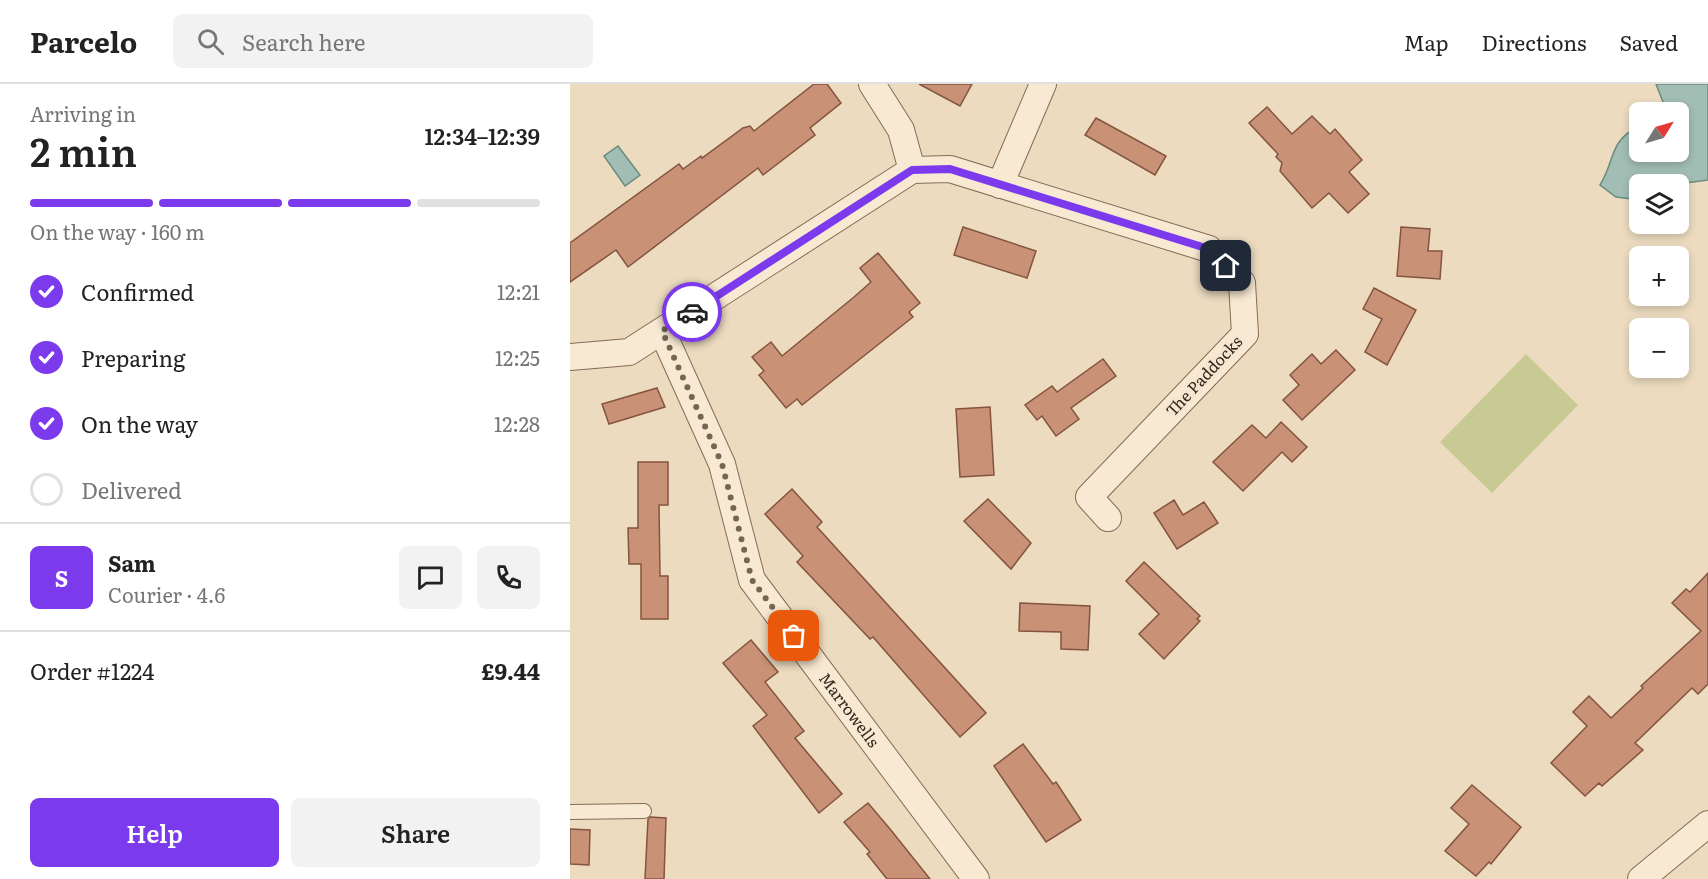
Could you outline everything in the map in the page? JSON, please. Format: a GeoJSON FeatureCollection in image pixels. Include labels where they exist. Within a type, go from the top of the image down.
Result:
{"type":"FeatureCollection","features":[{"type":"Feature","properties":{"kind":"street"},"geometry":{"type":"LineString","coordinates":[[570,357],[630,352],[912,170],[901,130],[872,84]]}},
{"type":"Feature","properties":{"kind":"street"},"geometry":{"type":"LineString","coordinates":[[1000,185],[1043,84]]}},
{"type":"Feature","properties":{"kind":"street","name":"The Paddocks"},"geometry":{"type":"LineString","coordinates":[[912,170],[950,169],[1209,249],[1242,283],[1245,334],[1089,497],[1108,518]]}},
{"type":"Feature","properties":{"kind":"street","name":"Marrowells"},"geometry":{"type":"LineString","coordinates":[[662,331],[722,464],[752,580],[976,879]]}},
{"type":"Feature","properties":{"kind":"street"},"geometry":{"type":"LineString","coordinates":[[1641,879],[1708,824]]}},
{"type":"Feature","properties":{"kind":"lane"},"geometry":{"type":"LineString","coordinates":[[570,812],[644,811]]}},
{"type":"Feature","properties":{"kind":"green space"},"geometry":{"type":"Polygon","coordinates":[[[1526,354],[1578,405],[1492,493],[1440,442],[1526,354]]]}},
{"type":"Feature","properties":{"kind":"water"},"geometry":{"type":"Polygon","coordinates":[[[1656,84],[1708,84],[1708,180],[1689,183],[1689,174],[1629,174],[1629,199],[1616,197],[1600,185],[1617,145],[1629,132],[1629,162],[1689,162],[1689,102],[1663,102],[1656,84]]]}},
{"type":"Feature","properties":{"kind":"water"},"geometry":{"type":"Polygon","coordinates":[[[618,146],[640,175],[625,186],[604,156],[618,146]]]}},
{"type":"Feature","properties":{"kind":"building"},"geometry":{"type":"Polygon","coordinates":[[[814,84],[827,84],[841,103],[810,128],[815,135],[763,175],[758,168],[628,267],[616,250],[570,282],[570,243],[679,164],[683,169],[743,128],[750,126],[754,131],[814,84]]]}},
{"type":"Feature","properties":{"kind":"building"},"geometry":{"type":"Polygon","coordinates":[[[919,84],[972,84],[960,106],[919,84]]]}},
{"type":"Feature","properties":{"kind":"building"},"geometry":{"type":"Polygon","coordinates":[[[1267,107],[1292,134],[1312,116],[1330,134],[1335,129],[1362,160],[1349,172],[1369,194],[1348,213],[1329,193],[1312,208],[1280,171],[1282,163],[1276,157],[1278,154],[1249,123],[1267,107]]]}},
{"type":"Feature","properties":{"kind":"building"},"geometry":{"type":"Polygon","coordinates":[[[1096,118],[1166,156],[1155,175],[1085,135],[1096,118]]]}},
{"type":"Feature","properties":{"kind":"building"},"geometry":{"type":"Polygon","coordinates":[[[963,227],[1036,251],[1027,278],[954,255],[963,227]]]}},
{"type":"Feature","properties":{"kind":"building"},"geometry":{"type":"Polygon","coordinates":[[[1401,227],[1430,229],[1428,251],[1442,251],[1440,279],[1397,276],[1401,227]]]}},
{"type":"Feature","properties":{"kind":"building"},"geometry":{"type":"Polygon","coordinates":[[[878,253],[920,303],[909,312],[913,317],[802,405],[797,399],[786,408],[759,375],[764,371],[752,357],[771,342],[782,356],[854,297],[871,282],[860,268],[878,253]]]}},
{"type":"Feature","properties":{"kind":"building"},"geometry":{"type":"Polygon","coordinates":[[[1374,288],[1416,310],[1387,365],[1365,352],[1382,319],[1363,309],[1374,288]]]}},
{"type":"Feature","properties":{"kind":"building"},"geometry":{"type":"Polygon","coordinates":[[[1336,350],[1355,370],[1302,420],[1283,400],[1299,385],[1290,375],[1312,354],[1321,364],[1336,350]]]}},
{"type":"Feature","properties":{"kind":"building"},"geometry":{"type":"Polygon","coordinates":[[[1103,359],[1116,376],[1071,408],[1079,419],[1056,436],[1042,416],[1037,420],[1025,405],[1052,386],[1057,392],[1103,359]]]}},
{"type":"Feature","properties":{"kind":"building"},"geometry":{"type":"Polygon","coordinates":[[[657,388],[665,407],[609,424],[602,404],[657,388]]]}},
{"type":"Feature","properties":{"kind":"building"},"geometry":{"type":"Polygon","coordinates":[[[990,407],[994,475],[960,477],[956,409],[990,407]]]}},
{"type":"Feature","properties":{"kind":"building"},"geometry":{"type":"Polygon","coordinates":[[[1281,422],[1307,447],[1292,462],[1282,452],[1243,491],[1213,462],[1252,425],[1266,438],[1281,422]]]}},
{"type":"Feature","properties":{"kind":"building"},"geometry":{"type":"Polygon","coordinates":[[[638,462],[668,462],[668,505],[659,505],[660,576],[668,576],[668,619],[641,619],[641,564],[629,564],[628,528],[638,528],[638,462]]]}},
{"type":"Feature","properties":{"kind":"building"},"geometry":{"type":"Polygon","coordinates":[[[792,489],[822,522],[817,527],[986,713],[960,737],[873,637],[870,639],[797,562],[803,556],[765,514],[792,489]]]}},
{"type":"Feature","properties":{"kind":"building"},"geometry":{"type":"Polygon","coordinates":[[[988,499],[1031,543],[1011,569],[964,521],[988,499]]]}},
{"type":"Feature","properties":{"kind":"building"},"geometry":{"type":"Polygon","coordinates":[[[1174,500],[1183,515],[1204,502],[1218,523],[1177,549],[1154,513],[1174,500]]]}},
{"type":"Feature","properties":{"kind":"building"},"geometry":{"type":"Polygon","coordinates":[[[1144,562],[1200,616],[1197,619],[1200,621],[1164,659],[1139,634],[1159,614],[1126,581],[1144,562]]]}},
{"type":"Feature","properties":{"kind":"building"},"geometry":{"type":"Polygon","coordinates":[[[1708,573],[1708,684],[1698,694],[1692,688],[1635,743],[1643,750],[1602,786],[1599,783],[1585,796],[1551,763],[1587,726],[1573,712],[1589,696],[1611,718],[1643,688],[1641,686],[1701,631],[1672,603],[1686,589],[1690,592],[1708,573]]]}},
{"type":"Feature","properties":{"kind":"building"},"geometry":{"type":"Polygon","coordinates":[[[1020,603],[1090,606],[1088,650],[1061,649],[1061,632],[1019,631],[1020,603]]]}},
{"type":"Feature","properties":{"kind":"building"},"geometry":{"type":"Polygon","coordinates":[[[751,640],[778,672],[765,682],[804,731],[795,738],[842,794],[819,813],[753,726],[767,715],[723,663],[751,640]]]}},
{"type":"Feature","properties":{"kind":"building"},"geometry":{"type":"Polygon","coordinates":[[[1023,744],[1053,784],[1056,782],[1081,820],[1046,842],[994,766],[1023,744]]]}},
{"type":"Feature","properties":{"kind":"building"},"geometry":{"type":"Polygon","coordinates":[[[1472,785],[1521,827],[1491,864],[1489,862],[1476,876],[1445,851],[1469,824],[1451,808],[1472,785]]]}},
{"type":"Feature","properties":{"kind":"building"},"geometry":{"type":"Polygon","coordinates":[[[868,803],[930,879],[887,879],[867,854],[870,852],[844,822],[868,803]]]}},
{"type":"Feature","properties":{"kind":"building"},"geometry":{"type":"Polygon","coordinates":[[[650,817],[666,818],[664,879],[645,879],[648,819],[650,817]]]}},
{"type":"Feature","properties":{"kind":"building"},"geometry":{"type":"Polygon","coordinates":[[[570,829],[590,830],[589,865],[570,864],[570,829]]]}},
{"type":"Feature","properties":{"kind":"way so far"},"geometry":{"type":"LineString","coordinates":[[692,312],[662,331],[722,464],[752,580],[794,636]]}},
{"type":"Feature","properties":{"kind":"route"},"geometry":{"type":"LineString","coordinates":[[692,312],[912,170],[950,169],[1209,249],[1226,266]]}}]}
